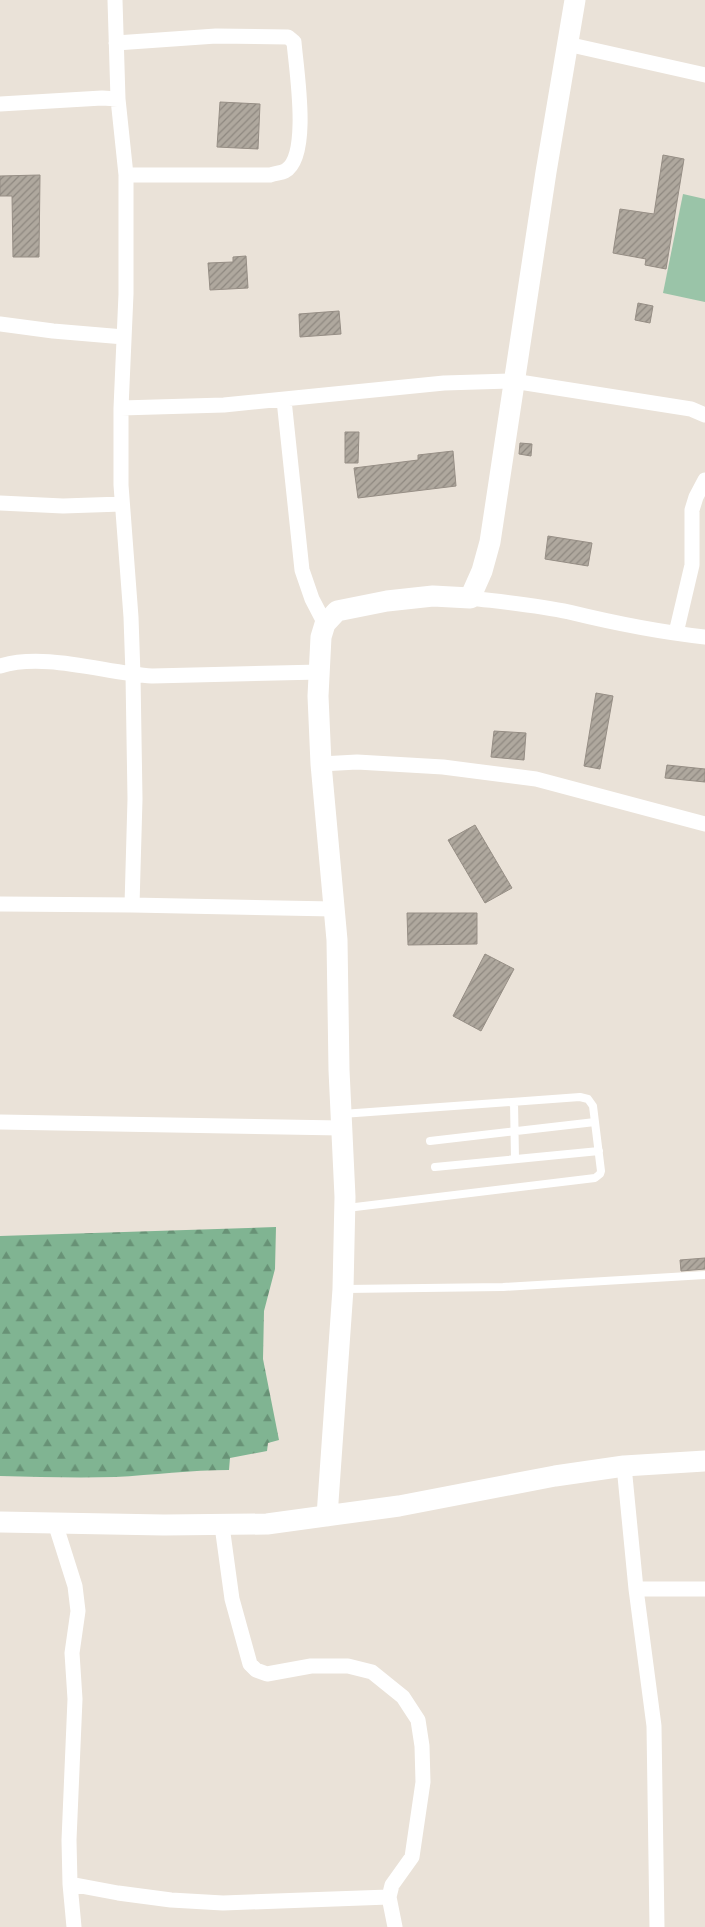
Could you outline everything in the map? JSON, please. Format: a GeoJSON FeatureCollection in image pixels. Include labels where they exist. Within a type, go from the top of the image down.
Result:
{"type":"FeatureCollection","features":[{"type":"Feature","properties":{"kind":"street"},"geometry":{"type":"LineString","coordinates":[[115,0],[118,100],[126,175],[126,294],[120,408],[122,504],[133,675],[135,799],[132,905]]}},
{"type":"Feature","properties":{"kind":"street"},"geometry":{"type":"LineString","coordinates":[[470,598],[482,572],[490,542],[575,0]]}},
{"type":"Feature","properties":{"kind":"street"},"geometry":{"type":"LineString","coordinates":[[116,43],[216,36],[288,37],[294,42],[301,134],[293,163],[286,170],[270,174],[126,175]]}},
{"type":"Feature","properties":{"kind":"street"},"geometry":{"type":"LineString","coordinates":[[567,44],[705,75]]}},
{"type":"Feature","properties":{"kind":"street"},"geometry":{"type":"LineString","coordinates":[[0,104],[102,98],[118,100]]}},
{"type":"Feature","properties":{"kind":"street"},"geometry":{"type":"LineString","coordinates":[[0,324],[124,337]]}},
{"type":"Feature","properties":{"kind":"street"},"geometry":{"type":"LineString","coordinates":[[120,408],[224,405],[444,383],[514,381],[691,409],[705,415]]}},
{"type":"Feature","properties":{"kind":"street"},"geometry":{"type":"LineString","coordinates":[[284,400],[302,570],[312,599],[325,624]]}},
{"type":"Feature","properties":{"kind":"street"},"geometry":{"type":"LineString","coordinates":[[676,633],[692,565],[692,510],[705,480]]}},
{"type":"Feature","properties":{"kind":"street"},"geometry":{"type":"LineString","coordinates":[[0,504],[63,506],[122,504]]}},
{"type":"Feature","properties":{"kind":"street"},"geometry":{"type":"LineString","coordinates":[[327,1516],[343,1290],[345,1208],[340,1121],[337,940],[321,764],[318,696],[321,637],[325,624],[338,610],[387,600],[433,596],[470,598],[568,612],[606,622],[705,637]]}},
{"type":"Feature","properties":{"kind":"street"},"geometry":{"type":"LineString","coordinates":[[0,666],[34,661],[95,667],[133,675],[162,676],[320,672]]}},
{"type":"Feature","properties":{"kind":"street"},"geometry":{"type":"LineString","coordinates":[[321,764],[357,762],[443,767],[536,779],[705,824]]}},
{"type":"Feature","properties":{"kind":"street"},"geometry":{"type":"LineString","coordinates":[[0,904],[334,909]]}},
{"type":"Feature","properties":{"kind":"street"},"geometry":{"type":"LineString","coordinates":[[0,1122],[340,1121]]}},
{"type":"Feature","properties":{"kind":"street"},"geometry":{"type":"LineString","coordinates":[[0,1522],[222,1526],[282,1522],[399,1506],[555,1476],[624,1466],[705,1461]]}},
{"type":"Feature","properties":{"kind":"street"},"geometry":{"type":"LineString","coordinates":[[624,1466],[636,1589],[654,1726],[657,1927]]}},
{"type":"Feature","properties":{"kind":"street"},"geometry":{"type":"LineString","coordinates":[[55,1523],[75,1586],[78,1611],[72,1654],[75,1699],[69,1840],[70,1884],[74,1927]]}},
{"type":"Feature","properties":{"kind":"street"},"geometry":{"type":"LineString","coordinates":[[222,1526],[232,1599],[250,1664],[256,1670],[267,1674],[311,1666],[348,1666],[372,1672],[403,1697],[418,1720],[422,1746],[423,1782],[412,1857],[392,1886],[388,1897],[395,1927]]}},
{"type":"Feature","properties":{"kind":"street"},"geometry":{"type":"LineString","coordinates":[[636,1589],[705,1589]]}},
{"type":"Feature","properties":{"kind":"street"},"geometry":{"type":"LineString","coordinates":[[70,1884],[171,1900],[223,1903],[388,1897]]}},
{"type":"Feature","properties":{"kind":"lane"},"geometry":{"type":"LineString","coordinates":[[340,1121],[514,1102],[580,1097],[588,1099],[594,1106],[601,1171],[595,1178],[391,1204],[345,1208]]}},
{"type":"Feature","properties":{"kind":"lane"},"geometry":{"type":"LineString","coordinates":[[514,1102],[515,1159]]}},
{"type":"Feature","properties":{"kind":"lane"},"geometry":{"type":"LineString","coordinates":[[430,1141],[596,1122]]}},
{"type":"Feature","properties":{"kind":"lane"},"geometry":{"type":"LineString","coordinates":[[435,1167],[599,1151]]}},
{"type":"Feature","properties":{"kind":"lane"},"geometry":{"type":"LineString","coordinates":[[343,1290],[494,1287],[705,1275]]}},
{"type":"Feature","properties":{"kind":"green space"},"geometry":{"type":"Polygon","coordinates":[[[683,194],[705,199],[705,302],[663,293],[683,194]]]}},
{"type":"Feature","properties":{"kind":"green space"},"geometry":{"type":"Polygon","coordinates":[[[276,1227],[275,1269],[264,1311],[263,1359],[279,1440],[268,1443],[267,1451],[230,1458],[229,1470],[115,1477],[0,1476],[0,1236],[276,1227]]]}},
{"type":"Feature","properties":{"kind":"building"},"geometry":{"type":"Polygon","coordinates":[[[220,102],[260,104],[258,149],[217,147],[220,102]]]}},
{"type":"Feature","properties":{"kind":"building"},"geometry":{"type":"Polygon","coordinates":[[[663,155],[684,159],[666,269],[645,265],[646,259],[613,253],[620,209],[654,214],[663,155]]]}},
{"type":"Feature","properties":{"kind":"building"},"geometry":{"type":"Polygon","coordinates":[[[40,175],[39,257],[13,257],[12,196],[0,196],[0,176],[40,175]]]}},
{"type":"Feature","properties":{"kind":"building"},"geometry":{"type":"Polygon","coordinates":[[[246,256],[248,288],[210,290],[208,263],[233,262],[233,257],[246,256]]]}},
{"type":"Feature","properties":{"kind":"building"},"geometry":{"type":"Polygon","coordinates":[[[638,303],[653,306],[650,323],[635,320],[638,303]]]}},
{"type":"Feature","properties":{"kind":"building"},"geometry":{"type":"Polygon","coordinates":[[[339,311],[341,334],[300,337],[299,314],[339,311]]]}},
{"type":"Feature","properties":{"kind":"building"},"geometry":{"type":"Polygon","coordinates":[[[345,432],[359,432],[358,463],[345,463],[345,432]]]}},
{"type":"Feature","properties":{"kind":"building"},"geometry":{"type":"Polygon","coordinates":[[[520,443],[532,444],[531,456],[519,454],[520,443]]]}},
{"type":"Feature","properties":{"kind":"building"},"geometry":{"type":"Polygon","coordinates":[[[453,451],[456,486],[358,498],[354,468],[418,460],[418,455],[453,451]]]}},
{"type":"Feature","properties":{"kind":"building"},"geometry":{"type":"Polygon","coordinates":[[[548,536],[592,543],[588,566],[545,559],[548,536]]]}},
{"type":"Feature","properties":{"kind":"building"},"geometry":{"type":"Polygon","coordinates":[[[596,693],[613,696],[600,769],[584,766],[596,693]]]}},
{"type":"Feature","properties":{"kind":"building"},"geometry":{"type":"Polygon","coordinates":[[[494,731],[526,733],[524,760],[491,757],[494,731]]]}},
{"type":"Feature","properties":{"kind":"building"},"geometry":{"type":"Polygon","coordinates":[[[667,765],[705,769],[705,782],[665,778],[667,765]]]}},
{"type":"Feature","properties":{"kind":"building"},"geometry":{"type":"Polygon","coordinates":[[[475,825],[512,888],[485,903],[448,840],[475,825]]]}},
{"type":"Feature","properties":{"kind":"building"},"geometry":{"type":"Polygon","coordinates":[[[407,913],[477,913],[477,944],[408,945],[407,913]]]}},
{"type":"Feature","properties":{"kind":"building"},"geometry":{"type":"Polygon","coordinates":[[[485,954],[514,969],[481,1031],[453,1016],[485,954]]]}},
{"type":"Feature","properties":{"kind":"building"},"geometry":{"type":"Polygon","coordinates":[[[705,1258],[705,1269],[681,1271],[680,1260],[705,1258]]]}}]}
